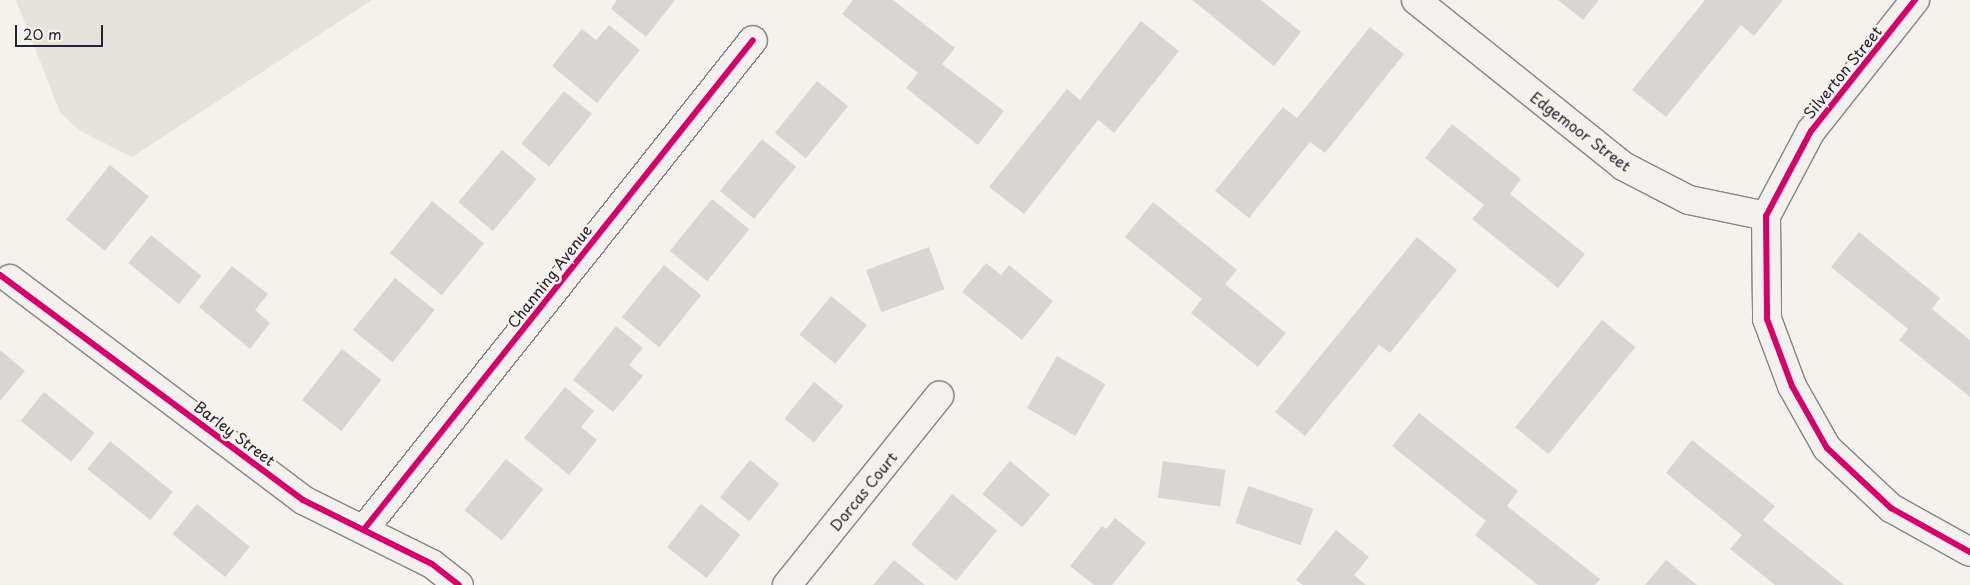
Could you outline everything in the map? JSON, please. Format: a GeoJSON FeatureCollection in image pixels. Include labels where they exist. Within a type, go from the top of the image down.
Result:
{"type":"FeatureCollection","features":[{"type":"Feature","properties":{"kind":"street","name":"Edgemoor Street"},"geometry":{"type":"LineString","coordinates":[[1416,0],[1623,166],[1689,200],[1766,216]]}},
{"type":"Feature","properties":{"kind":"street","name":"Silverton Street"},"geometry":{"type":"LineString","coordinates":[[1766,216],[1811,131],[1915,0]]}},
{"type":"Feature","properties":{"kind":"street","name":"Channing Avenue"},"geometry":{"type":"LineString","coordinates":[[365,528],[753,40]]}},
{"type":"Feature","properties":{"kind":"street"},"geometry":{"type":"LineString","coordinates":[[1766,216],[1767,319],[1792,386],[1827,448],[1891,508],[1970,552]]}},
{"type":"Feature","properties":{"kind":"street","name":"Barley Street"},"geometry":{"type":"LineString","coordinates":[[10,279],[303,500],[365,528],[432,564],[459,585]]}},
{"type":"Feature","properties":{"kind":"street","name":"Dorcas Court"},"geometry":{"type":"LineString","coordinates":[[787,585],[939,396]]}},
{"type":"Feature","properties":{"kind":"shaded area"},"geometry":{"type":"Polygon","coordinates":[[[16,0],[372,0],[132,157],[79,130],[60,112],[16,0]]]}},
{"type":"Feature","properties":{"kind":"building"},"geometry":{"type":"Polygon","coordinates":[[[617,0],[675,0],[646,37],[611,9],[617,0]]]}},
{"type":"Feature","properties":{"kind":"building"},"geometry":{"type":"Polygon","coordinates":[[[853,0],[893,0],[955,48],[942,64],[1004,111],[978,145],[906,88],[918,73],[842,14],[853,0]]]}},
{"type":"Feature","properties":{"kind":"building"},"geometry":{"type":"Polygon","coordinates":[[[1192,0],[1261,0],[1301,32],[1274,66],[1192,0]]]}},
{"type":"Feature","properties":{"kind":"building"},"geometry":{"type":"Polygon","coordinates":[[[1558,0],[1599,0],[1583,20],[1558,0]]]}},
{"type":"Feature","properties":{"kind":"building"},"geometry":{"type":"Polygon","coordinates":[[[1705,0],[1783,0],[1754,36],[1741,25],[1666,117],[1632,90],[1705,0]]]}},
{"type":"Feature","properties":{"kind":"building"},"geometry":{"type":"Polygon","coordinates":[[[1141,21],[1179,51],[1114,133],[1098,120],[1024,214],[989,187],[1067,89],[1080,100],[1141,21]]]}},
{"type":"Feature","properties":{"kind":"building"},"geometry":{"type":"Polygon","coordinates":[[[609,25],[640,50],[597,103],[552,66],[582,29],[596,40],[609,25]]]}},
{"type":"Feature","properties":{"kind":"building"},"geometry":{"type":"Polygon","coordinates":[[[1370,27],[1404,54],[1325,153],[1310,142],[1249,218],[1215,191],[1283,107],[1297,118],[1370,27]]]}},
{"type":"Feature","properties":{"kind":"building"},"geometry":{"type":"Polygon","coordinates":[[[817,81],[848,106],[806,158],[775,133],[817,81]]]}},
{"type":"Feature","properties":{"kind":"building"},"geometry":{"type":"Polygon","coordinates":[[[564,91],[592,114],[549,167],[521,144],[564,91]]]}},
{"type":"Feature","properties":{"kind":"building"},"geometry":{"type":"Polygon","coordinates":[[[1452,124],[1521,179],[1510,194],[1585,254],[1558,288],[1472,219],[1484,205],[1425,158],[1452,124]]]}},
{"type":"Feature","properties":{"kind":"building"},"geometry":{"type":"Polygon","coordinates":[[[762,139],[796,167],[754,219],[720,191],[762,139]]]}},
{"type":"Feature","properties":{"kind":"building"},"geometry":{"type":"Polygon","coordinates":[[[502,150],[536,179],[493,231],[458,202],[502,150]]]}},
{"type":"Feature","properties":{"kind":"building"},"geometry":{"type":"Polygon","coordinates":[[[110,165],[149,196],[105,251],[66,219],[110,165]]]}},
{"type":"Feature","properties":{"kind":"building"},"geometry":{"type":"Polygon","coordinates":[[[712,199],[749,229],[707,281],[670,251],[712,199]]]}},
{"type":"Feature","properties":{"kind":"building"},"geometry":{"type":"Polygon","coordinates":[[[432,201],[484,243],[442,295],[390,253],[432,201]]]}},
{"type":"Feature","properties":{"kind":"building"},"geometry":{"type":"Polygon","coordinates":[[[1153,202],[1237,270],[1225,284],[1286,333],[1258,367],[1191,313],[1202,299],[1125,237],[1153,202]]]}},
{"type":"Feature","properties":{"kind":"building"},"geometry":{"type":"Polygon","coordinates":[[[1859,232],[1940,298],[1932,309],[1970,340],[1970,397],[1899,340],[1908,329],[1831,267],[1859,232]]]}},
{"type":"Feature","properties":{"kind":"building"},"geometry":{"type":"Polygon","coordinates":[[[151,235],[202,276],[179,304],[128,263],[151,235]]]}},
{"type":"Feature","properties":{"kind":"building"},"geometry":{"type":"Polygon","coordinates":[[[1417,237],[1457,270],[1390,353],[1379,345],[1305,436],[1275,412],[1417,237]]]}},
{"type":"Feature","properties":{"kind":"building"},"geometry":{"type":"Polygon","coordinates":[[[929,247],[944,289],[881,312],[866,270],[929,247]]]}},
{"type":"Feature","properties":{"kind":"building"},"geometry":{"type":"Polygon","coordinates":[[[986,263],[1001,275],[1009,265],[1053,301],[1022,340],[962,292],[986,263]]]}},
{"type":"Feature","properties":{"kind":"building"},"geometry":{"type":"Polygon","coordinates":[[[664,265],[701,295],[659,347],[622,317],[664,265]]]}},
{"type":"Feature","properties":{"kind":"building"},"geometry":{"type":"Polygon","coordinates":[[[232,266],[268,294],[255,310],[270,323],[250,349],[199,307],[232,266]]]}},
{"type":"Feature","properties":{"kind":"building"},"geometry":{"type":"Polygon","coordinates":[[[395,278],[435,310],[392,362],[353,330],[395,278]]]}},
{"type":"Feature","properties":{"kind":"building"},"geometry":{"type":"Polygon","coordinates":[[[831,296],[867,325],[835,364],[800,335],[831,296]]]}},
{"type":"Feature","properties":{"kind":"building"},"geometry":{"type":"Polygon","coordinates":[[[1602,320],[1635,347],[1549,454],[1515,427],[1602,320]]]}},
{"type":"Feature","properties":{"kind":"building"},"geometry":{"type":"Polygon","coordinates":[[[616,326],[643,348],[629,365],[643,376],[613,412],[573,380],[616,326]]]}},
{"type":"Feature","properties":{"kind":"building"},"geometry":{"type":"Polygon","coordinates":[[[342,349],[381,380],[341,431],[302,400],[342,349]]]}},
{"type":"Feature","properties":{"kind":"building"},"geometry":{"type":"Polygon","coordinates":[[[0,350],[25,371],[0,401],[0,350]]]}},
{"type":"Feature","properties":{"kind":"building"},"geometry":{"type":"Polygon","coordinates":[[[1057,356],[1105,384],[1075,436],[1027,408],[1057,356]]]}},
{"type":"Feature","properties":{"kind":"building"},"geometry":{"type":"Polygon","coordinates":[[[814,382],[844,406],[814,442],[784,419],[814,382]]]}},
{"type":"Feature","properties":{"kind":"building"},"geometry":{"type":"Polygon","coordinates":[[[565,387],[594,411],[581,427],[597,440],[569,475],[524,438],[565,387]]]}},
{"type":"Feature","properties":{"kind":"building"},"geometry":{"type":"Polygon","coordinates":[[[44,392],[95,433],[71,462],[21,421],[44,392]]]}},
{"type":"Feature","properties":{"kind":"building"},"geometry":{"type":"Polygon","coordinates":[[[1419,413],[1518,491],[1507,506],[1600,579],[1595,585],[1538,585],[1475,535],[1486,521],[1392,446],[1419,413]]]}},
{"type":"Feature","properties":{"kind":"building"},"geometry":{"type":"Polygon","coordinates":[[[1692,440],[1775,506],[1763,520],[1844,585],[1775,585],[1730,549],[1742,535],[1666,473],[1692,440]]]}},
{"type":"Feature","properties":{"kind":"building"},"geometry":{"type":"Polygon","coordinates":[[[110,441],[173,492],[150,520],[87,469],[110,441]]]}},
{"type":"Feature","properties":{"kind":"building"},"geometry":{"type":"Polygon","coordinates":[[[506,459],[543,489],[502,540],[464,510],[506,459]]]}},
{"type":"Feature","properties":{"kind":"building"},"geometry":{"type":"Polygon","coordinates":[[[750,460],[780,484],[749,521],[720,497],[750,460]]]}},
{"type":"Feature","properties":{"kind":"building"},"geometry":{"type":"Polygon","coordinates":[[[1010,461],[1050,494],[1022,527],[982,494],[1010,461]]]}},
{"type":"Feature","properties":{"kind":"building"},"geometry":{"type":"Polygon","coordinates":[[[1163,461],[1225,470],[1220,506],[1158,498],[1163,461]]]}},
{"type":"Feature","properties":{"kind":"building"},"geometry":{"type":"Polygon","coordinates":[[[1248,486],[1313,508],[1301,545],[1235,523],[1248,486]]]}},
{"type":"Feature","properties":{"kind":"building"},"geometry":{"type":"Polygon","coordinates":[[[952,494],[997,531],[956,581],[911,545],[952,494]]]}},
{"type":"Feature","properties":{"kind":"building"},"geometry":{"type":"Polygon","coordinates":[[[197,504],[250,547],[225,577],[172,534],[197,504]]]}},
{"type":"Feature","properties":{"kind":"building"},"geometry":{"type":"Polygon","coordinates":[[[701,504],[740,535],[707,578],[667,547],[701,504]]]}},
{"type":"Feature","properties":{"kind":"building"},"geometry":{"type":"Polygon","coordinates":[[[1115,518],[1146,543],[1112,585],[1094,585],[1070,566],[1102,526],[1106,529],[1115,518]]]}},
{"type":"Feature","properties":{"kind":"building"},"geometry":{"type":"Polygon","coordinates":[[[1336,530],[1369,557],[1354,575],[1366,585],[1303,585],[1296,580],[1336,530]]]}},
{"type":"Feature","properties":{"kind":"building"},"geometry":{"type":"Polygon","coordinates":[[[894,560],[925,585],[873,585],[894,560]]]}},
{"type":"Feature","properties":{"kind":"building"},"geometry":{"type":"Polygon","coordinates":[[[1666,560],[1697,585],[1645,585],[1666,560]]]}},
{"type":"Feature","properties":{"kind":"cycle path"},"geometry":{"type":"LineString","coordinates":[[1915,0],[1811,131],[1766,216],[1767,319],[1792,386],[1827,448],[1891,508],[1970,552]]}},
{"type":"Feature","properties":{"kind":"cycle path"},"geometry":{"type":"LineString","coordinates":[[365,528],[753,40]]}},
{"type":"Feature","properties":{"kind":"cycle path"},"geometry":{"type":"LineString","coordinates":[[0,275],[303,500],[432,564],[459,585]]}}]}
